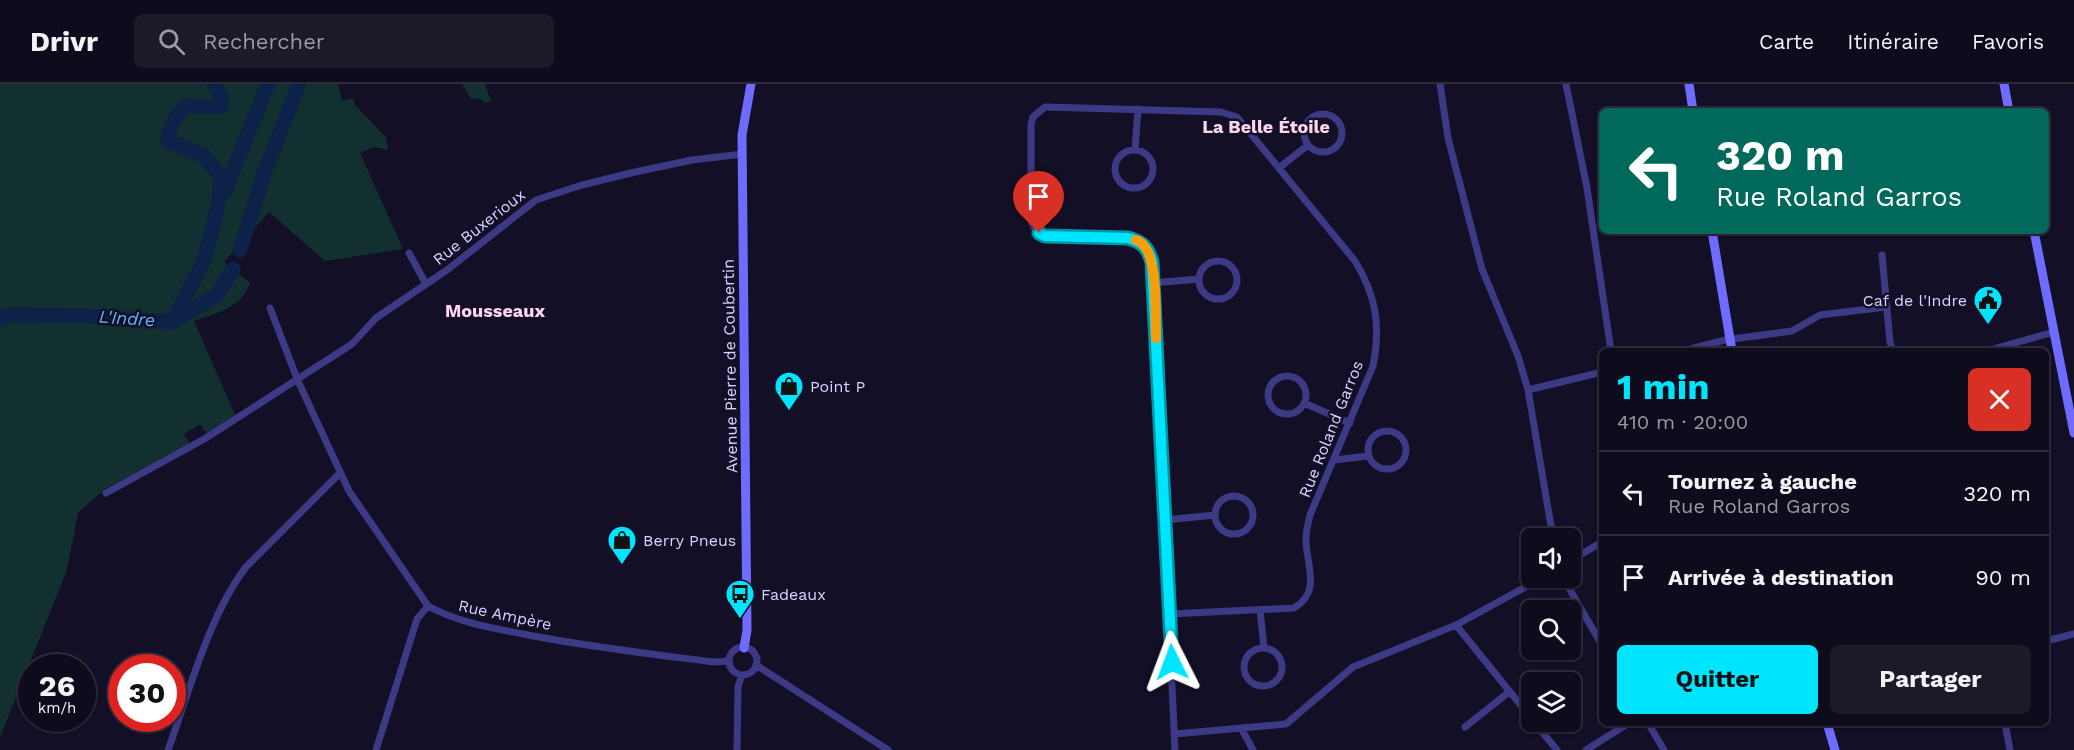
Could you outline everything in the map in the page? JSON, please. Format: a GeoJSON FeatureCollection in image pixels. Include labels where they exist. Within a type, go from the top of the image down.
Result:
{"type":"FeatureCollection","features":[{"type":"Feature","properties":{"kind":"street","name":"Avenue Pierre de Coubertin"},"geometry":{"type":"LineString","coordinates":[[744,648],[747,630],[747,517],[743,154],[744,119],[751,84]]}},
{"type":"Feature","properties":{"kind":"street"},"geometry":{"type":"LineString","coordinates":[[1440,84],[1448,138],[1482,269],[1518,356],[1528,390],[1551,528]]}},
{"type":"Feature","properties":{"kind":"street"},"geometry":{"type":"LineString","coordinates":[[1566,84],[1587,188],[1611,348]]}},
{"type":"Feature","properties":{"kind":"street"},"geometry":{"type":"LineString","coordinates":[[1689,84],[1693,108]]}},
{"type":"Feature","properties":{"kind":"street"},"geometry":{"type":"LineString","coordinates":[[2004,84],[2008,108]]}},
{"type":"Feature","properties":{"kind":"street","name":"Rue Roland Garros"},"geometry":{"type":"LineString","coordinates":[[1170,614],[1294,608],[1303,603],[1312,585],[1306,530],[1310,515],[1374,366],[1377,346],[1376,310],[1365,278],[1354,261],[1245,123],[1230,114],[1045,107],[1038,112],[1031,124],[1030,221],[1034,228],[1045,236],[1140,241],[1148,250],[1153,283],[1175,750]]}},
{"type":"Feature","properties":{"kind":"street"},"geometry":{"type":"LineString","coordinates":[[1135,150],[1138,109]]}},
{"type":"Feature","properties":{"kind":"street"},"geometry":{"type":"LineString","coordinates":[[1330,116],[1340,124],[1342,137],[1335,149],[1324,153],[1308,145],[1304,133],[1313,117],[1330,116]]}},
{"type":"Feature","properties":{"kind":"street"},"geometry":{"type":"LineString","coordinates":[[1280,167],[1308,145]]}},
{"type":"Feature","properties":{"kind":"street"},"geometry":{"type":"LineString","coordinates":[[1135,150],[1151,160],[1153,173],[1146,184],[1134,188],[1119,181],[1115,168],[1119,157],[1135,150]]}},
{"type":"Feature","properties":{"kind":"street","name":"Rue Buxerioux"},"geometry":{"type":"LineString","coordinates":[[298,381],[352,344],[376,318],[426,284],[536,200],[564,190],[635,172],[692,160],[743,154]]}},
{"type":"Feature","properties":{"kind":"street"},"geometry":{"type":"LineString","coordinates":[[1712,234],[1730,348]]}},
{"type":"Feature","properties":{"kind":"street"},"geometry":{"type":"LineString","coordinates":[[2035,234],[2074,433]]}},
{"type":"Feature","properties":{"kind":"street"},"geometry":{"type":"LineString","coordinates":[[409,253],[426,284]]}},
{"type":"Feature","properties":{"kind":"street"},"geometry":{"type":"LineString","coordinates":[[1882,255],[1892,348]]}},
{"type":"Feature","properties":{"kind":"street"},"geometry":{"type":"LineString","coordinates":[[1219,261],[1230,266],[1234,271],[1236,283],[1229,295],[1217,299],[1202,292],[1198,279],[1203,268],[1219,261]]}},
{"type":"Feature","properties":{"kind":"street"},"geometry":{"type":"LineString","coordinates":[[1153,283],[1198,279]]}},
{"type":"Feature","properties":{"kind":"street"},"geometry":{"type":"LineString","coordinates":[[1696,348],[1729,340],[1792,331],[1820,315],[1886,307]]}},
{"type":"Feature","properties":{"kind":"street"},"geometry":{"type":"LineString","coordinates":[[270,308],[298,381],[349,491],[428,606],[417,619],[376,750]]}},
{"type":"Feature","properties":{"kind":"street"},"geometry":{"type":"LineString","coordinates":[[1997,348],[2054,332]]}},
{"type":"Feature","properties":{"kind":"street"},"geometry":{"type":"LineString","coordinates":[[1528,390],[1599,373]]}},
{"type":"Feature","properties":{"kind":"street"},"geometry":{"type":"LineString","coordinates":[[1294,377],[1304,386],[1304,403],[1294,413],[1281,413],[1269,400],[1269,388],[1277,379],[1294,377]]}},
{"type":"Feature","properties":{"kind":"street"},"geometry":{"type":"LineString","coordinates":[[106,494],[206,438],[298,381]]}},
{"type":"Feature","properties":{"kind":"street"},"geometry":{"type":"LineString","coordinates":[[1304,403],[1350,423]]}},
{"type":"Feature","properties":{"kind":"street"},"geometry":{"type":"LineString","coordinates":[[1383,432],[1399,436],[1406,447],[1403,460],[1392,469],[1375,466],[1368,456],[1369,443],[1383,432]]}},
{"type":"Feature","properties":{"kind":"street"},"geometry":{"type":"LineString","coordinates":[[1334,460],[1368,456]]}},
{"type":"Feature","properties":{"kind":"street"},"geometry":{"type":"LineString","coordinates":[[168,750],[221,607],[233,584],[246,567],[340,473]]}},
{"type":"Feature","properties":{"kind":"street"},"geometry":{"type":"LineString","coordinates":[[1235,496],[1251,506],[1253,519],[1246,530],[1233,534],[1219,527],[1215,514],[1219,503],[1235,496]]}},
{"type":"Feature","properties":{"kind":"street"},"geometry":{"type":"LineString","coordinates":[[1165,519],[1215,514]]}},
{"type":"Feature","properties":{"kind":"street"},"geometry":{"type":"LineString","coordinates":[[1581,554],[1599,544]]}},
{"type":"Feature","properties":{"kind":"street"},"geometry":{"type":"LineString","coordinates":[[1175,734],[1286,724],[1353,667],[1456,625],[1524,588]]}},
{"type":"Feature","properties":{"kind":"street"},"geometry":{"type":"LineString","coordinates":[[1569,588],[1599,640]]}},
{"type":"Feature","properties":{"kind":"street","name":"Rue Ampère"},"geometry":{"type":"LineString","coordinates":[[428,606],[447,616],[474,625],[582,645],[714,662],[729,661]]}},
{"type":"Feature","properties":{"kind":"street"},"geometry":{"type":"LineString","coordinates":[[1260,610],[1264,648]]}},
{"type":"Feature","properties":{"kind":"street"},"geometry":{"type":"LineString","coordinates":[[1456,625],[1521,706]]}},
{"type":"Feature","properties":{"kind":"street"},"geometry":{"type":"LineString","coordinates":[[2049,640],[2074,633]]}},
{"type":"Feature","properties":{"kind":"street"},"geometry":{"type":"LineString","coordinates":[[756,665],[749,674],[742,675],[731,669],[729,661],[735,650],[744,648],[752,652],[756,665],[888,750]]}},
{"type":"Feature","properties":{"kind":"street"},"geometry":{"type":"LineString","coordinates":[[1264,648],[1275,652],[1280,658],[1282,670],[1275,682],[1263,686],[1248,679],[1244,666],[1248,655],[1264,648]]}},
{"type":"Feature","properties":{"kind":"street"},"geometry":{"type":"LineString","coordinates":[[737,750],[738,687],[742,675]]}},
{"type":"Feature","properties":{"kind":"street"},"geometry":{"type":"LineString","coordinates":[[1465,727],[1509,692]]}},
{"type":"Feature","properties":{"kind":"street"},"geometry":{"type":"LineString","coordinates":[[1586,750],[1624,726]]}},
{"type":"Feature","properties":{"kind":"street"},"geometry":{"type":"LineString","coordinates":[[1650,726],[1664,750]]}},
{"type":"Feature","properties":{"kind":"street"},"geometry":{"type":"LineString","coordinates":[[1828,726],[1835,750]]}},
{"type":"Feature","properties":{"kind":"street"},"geometry":{"type":"LineString","coordinates":[[2006,726],[2010,750]]}},
{"type":"Feature","properties":{"kind":"street"},"geometry":{"type":"LineString","coordinates":[[1241,728],[1253,750]]}},
{"type":"Feature","properties":{"kind":"street"},"geometry":{"type":"LineString","coordinates":[[1543,732],[1557,750]]}},
{"type":"Feature","properties":{"kind":"green space"},"geometry":{"type":"Polygon","coordinates":[[[0,84],[338,84],[342,101],[353,98],[355,105],[386,137],[388,150],[374,147],[360,153],[403,249],[325,261],[269,212],[224,262],[250,283],[246,292],[241,299],[228,308],[194,321],[236,417],[207,434],[200,424],[184,434],[190,444],[105,489],[78,513],[67,570],[33,654],[18,654],[18,692],[0,737],[0,84]]]}},
{"type":"Feature","properties":{"kind":"green space"},"geometry":{"type":"Polygon","coordinates":[[[462,84],[485,84],[491,101],[485,103],[479,98],[471,99],[462,84]]]}},
{"type":"Feature","properties":{"kind":"waterway"},"geometry":{"type":"LineString","coordinates":[[172,322],[204,261],[222,178],[204,156],[168,141],[174,122],[186,106],[221,107],[222,98],[214,84]]}},
{"type":"Feature","properties":{"kind":"waterway"},"geometry":{"type":"LineString","coordinates":[[224,193],[268,84]]}},
{"type":"Feature","properties":{"kind":"waterway","name":"L'Indre"},"geometry":{"type":"LineString","coordinates":[[240,250],[264,174],[299,84]]}},
{"type":"Feature","properties":{"kind":"waterway","name":"L'Indre"},"geometry":{"type":"LineString","coordinates":[[0,319],[9,315],[91,316],[172,322],[217,295],[233,269]]}},
{"type":"Feature","properties":{"kind":"slow traffic"},"geometry":{"type":"LineString","coordinates":[[1136,240],[1148,250],[1152,262],[1156,338]]}},
{"type":"Feature","properties":{"kind":"place","name":"Caf de l'Indre"},"geometry":{"type":"Point","coordinates":[1988,326]}},
{"type":"Feature","properties":{"kind":"place","name":"Point P"},"geometry":{"type":"Point","coordinates":[789,412]}},
{"type":"Feature","properties":{"kind":"place","name":"Berry Pneus"},"geometry":{"type":"Point","coordinates":[622,566]}},
{"type":"Feature","properties":{"kind":"place","name":"Fadeaux"},"geometry":{"type":"Point","coordinates":[740,620]}},
{"type":"Feature","properties":{"kind":"district","name":"La Belle Étoile"},"geometry":{"type":"Point","coordinates":[1266,126]}},
{"type":"Feature","properties":{"kind":"district","name":"Mousseaux"},"geometry":{"type":"Point","coordinates":[495,310]}},
{"type":"Feature","properties":{"kind":"route"},"geometry":{"type":"LineString","coordinates":[[1039,233],[1045,236],[1128,238],[1140,241],[1148,250],[1152,262],[1172,662]]}}]}
